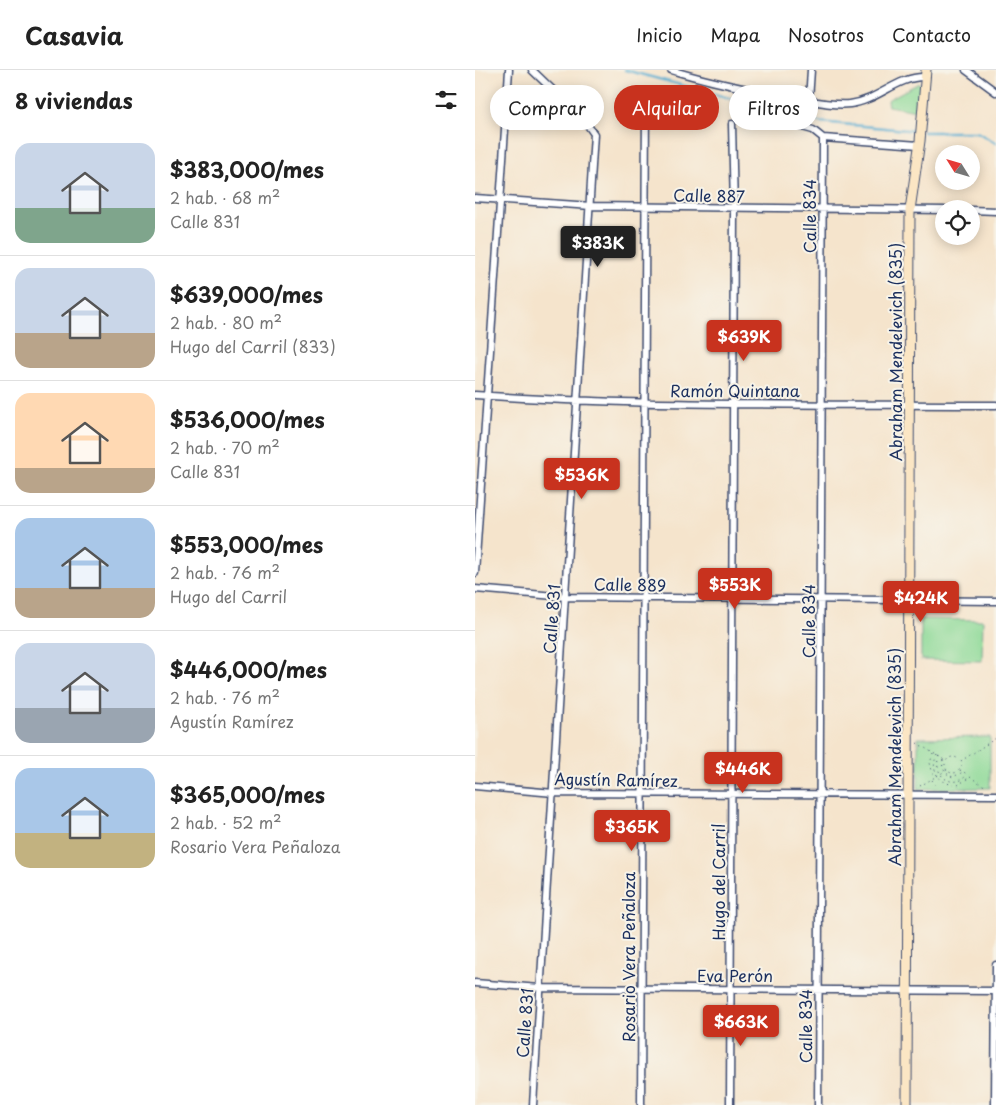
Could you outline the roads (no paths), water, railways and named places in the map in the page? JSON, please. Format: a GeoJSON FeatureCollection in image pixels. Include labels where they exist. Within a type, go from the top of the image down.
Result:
{"type":"FeatureCollection","features":[{"type":"Feature","properties":{"kind":"street"},"geometry":{"type":"LineString","coordinates":[[475,573],[509,70]]}},
{"type":"Feature","properties":{"kind":"street","name":"Calle 831"},"geometry":{"type":"LineString","coordinates":[[532,70],[584,120],[594,134],[591,206],[533,1105]]}},
{"type":"Feature","properties":{"kind":"street"},"geometry":{"type":"LineString","coordinates":[[671,70],[690,72],[745,85]]}},
{"type":"Feature","properties":{"kind":"street"},"geometry":{"type":"LineString","coordinates":[[810,85],[811,70]]}},
{"type":"Feature","properties":{"kind":"street"},"geometry":{"type":"LineString","coordinates":[[966,70],[996,92]]}},
{"type":"Feature","properties":{"kind":"street"},"geometry":{"type":"LineString","coordinates":[[818,101],[844,104],[858,103],[925,74]]}},
{"type":"Feature","properties":{"kind":"street","name":"Abraham Mendelevich (835)"},"geometry":{"type":"LineString","coordinates":[[907,1105],[910,210],[920,143],[925,74]]}},
{"type":"Feature","properties":{"kind":"street","name":"Rosario Vera Peñaloza"},"geometry":{"type":"LineString","coordinates":[[641,1105],[646,130]]}},
{"type":"Feature","properties":{"kind":"street","name":"Hugo del Carril"},"geometry":{"type":"LineString","coordinates":[[731,1105],[734,209],[732,130]]}},
{"type":"Feature","properties":{"kind":"street"},"geometry":{"type":"LineString","coordinates":[[813,130],[823,138],[920,143]]}},
{"type":"Feature","properties":{"kind":"street","name":"Calle 834"},"geometry":{"type":"LineString","coordinates":[[818,1105],[823,138]]}},
{"type":"Feature","properties":{"kind":"street","name":"Calle 887"},"geometry":{"type":"LineString","coordinates":[[475,198],[591,206],[935,210]]}},
{"type":"Feature","properties":{"kind":"street"},"geometry":{"type":"LineString","coordinates":[[980,210],[996,210]]}},
{"type":"Feature","properties":{"kind":"street","name":"Ramón Quintana"},"geometry":{"type":"LineString","coordinates":[[475,395],[578,401],[733,405],[996,405]]}},
{"type":"Feature","properties":{"kind":"street","name":"Calle 889"},"geometry":{"type":"LineString","coordinates":[[475,590],[566,598],[996,601]]}},
{"type":"Feature","properties":{"kind":"street","name":"Agustín Ramírez"},"geometry":{"type":"LineString","coordinates":[[475,786],[553,793],[996,795]]}},
{"type":"Feature","properties":{"kind":"street"},"geometry":{"type":"LineString","coordinates":[[995,1105],[996,965]]}},
{"type":"Feature","properties":{"kind":"street","name":"Eva Perón"},"geometry":{"type":"LineString","coordinates":[[475,983],[540,988],[996,991]]}},
{"type":"Feature","properties":{"kind":"waterway"},"geometry":{"type":"LineString","coordinates":[[625,70],[819,122],[918,131]]}},
{"type":"Feature","properties":{"kind":"waterway"},"geometry":{"type":"LineString","coordinates":[[923,132],[977,132],[996,143]]}}]}
